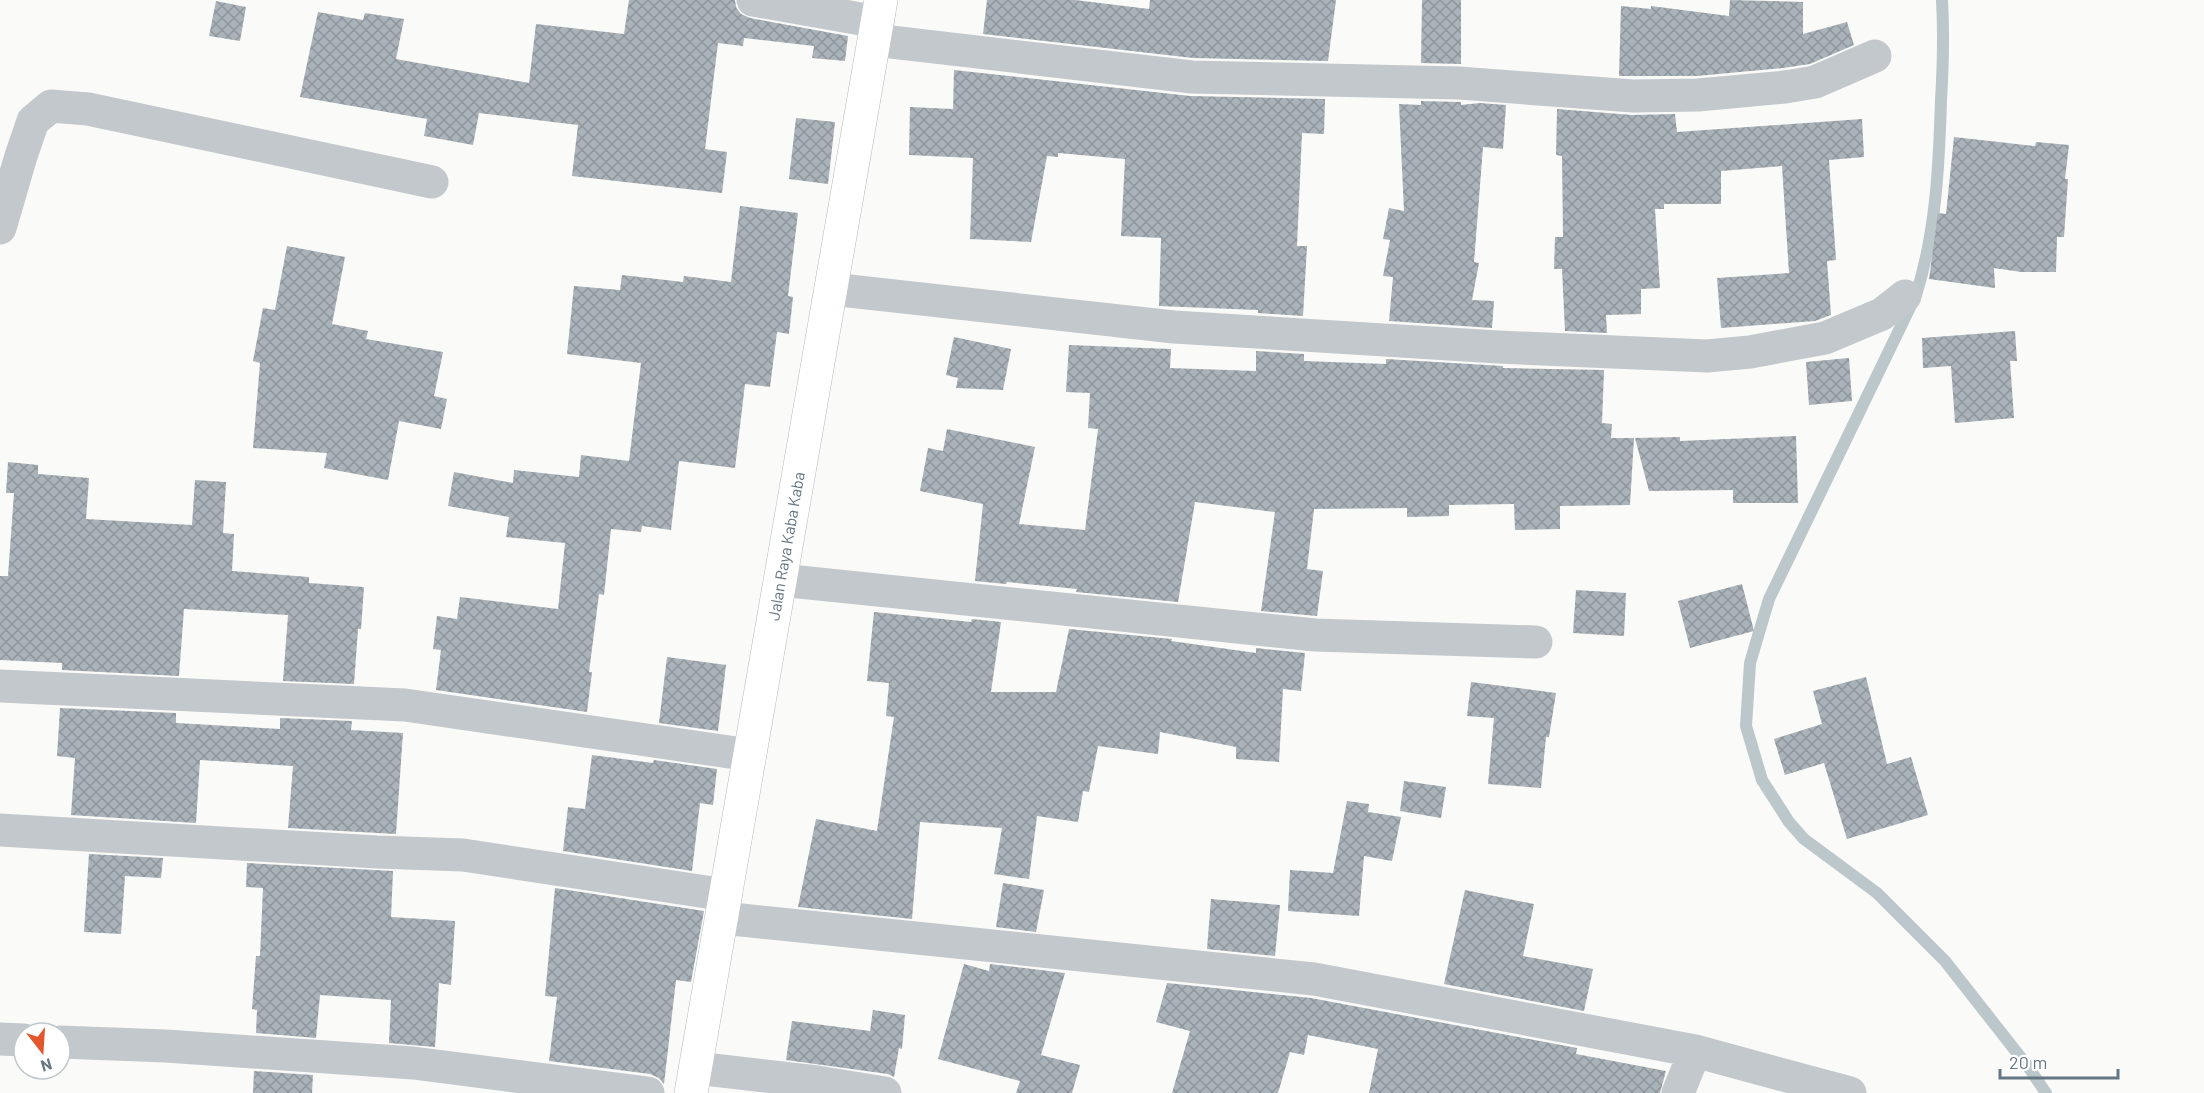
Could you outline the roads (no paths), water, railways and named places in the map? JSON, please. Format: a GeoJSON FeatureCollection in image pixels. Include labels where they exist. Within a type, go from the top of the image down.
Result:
{"type":"FeatureCollection","features":[{"type":"Feature","properties":{"kind":"street"},"geometry":{"type":"LineString","coordinates":[[753,0],[1192,77],[1459,83],[1633,96],[1698,95],[1815,82],[1875,56]]}},
{"type":"Feature","properties":{"kind":"street","name":"Jalan Raya Kaba Kaba"},"geometry":{"type":"LineString","coordinates":[[694,1080],[878,21]]}},
{"type":"Feature","properties":{"kind":"street"},"geometry":{"type":"LineString","coordinates":[[0,228],[33,121],[51,106],[88,109],[432,182]]}},
{"type":"Feature","properties":{"kind":"street"},"geometry":{"type":"LineString","coordinates":[[831,290],[1174,327],[1498,347],[1707,356],[1750,352],[1825,338],[1882,314],[1905,296]]}},
{"type":"Feature","properties":{"kind":"street"},"geometry":{"type":"LineString","coordinates":[[780,580],[1315,635],[1536,642]]}},
{"type":"Feature","properties":{"kind":"street"},"geometry":{"type":"LineString","coordinates":[[0,686],[405,705],[750,754]]}},
{"type":"Feature","properties":{"kind":"street"},"geometry":{"type":"LineString","coordinates":[[0,830],[463,855],[724,906],[1314,979],[1695,1051],[1850,1093]]}},
{"type":"Feature","properties":{"kind":"street"},"geometry":{"type":"LineString","coordinates":[[72,1042],[166,1046],[413,1063],[648,1093]]}},
{"type":"Feature","properties":{"kind":"street"},"geometry":{"type":"LineString","coordinates":[[1678,1093],[1695,1051]]}},
{"type":"Feature","properties":{"kind":"street"},"geometry":{"type":"LineString","coordinates":[[694,1080],[817,1082],[885,1093]]}},
{"type":"Feature","properties":{"kind":"waterway"},"geometry":{"type":"LineString","coordinates":[[1942,0],[1943,63],[1937,174],[1932,223],[1923,271],[1916,295],[1769,599],[1750,663],[1746,726],[1762,780],[1789,822],[1804,839],[1877,893],[1945,961],[2046,1093]]}}]}
